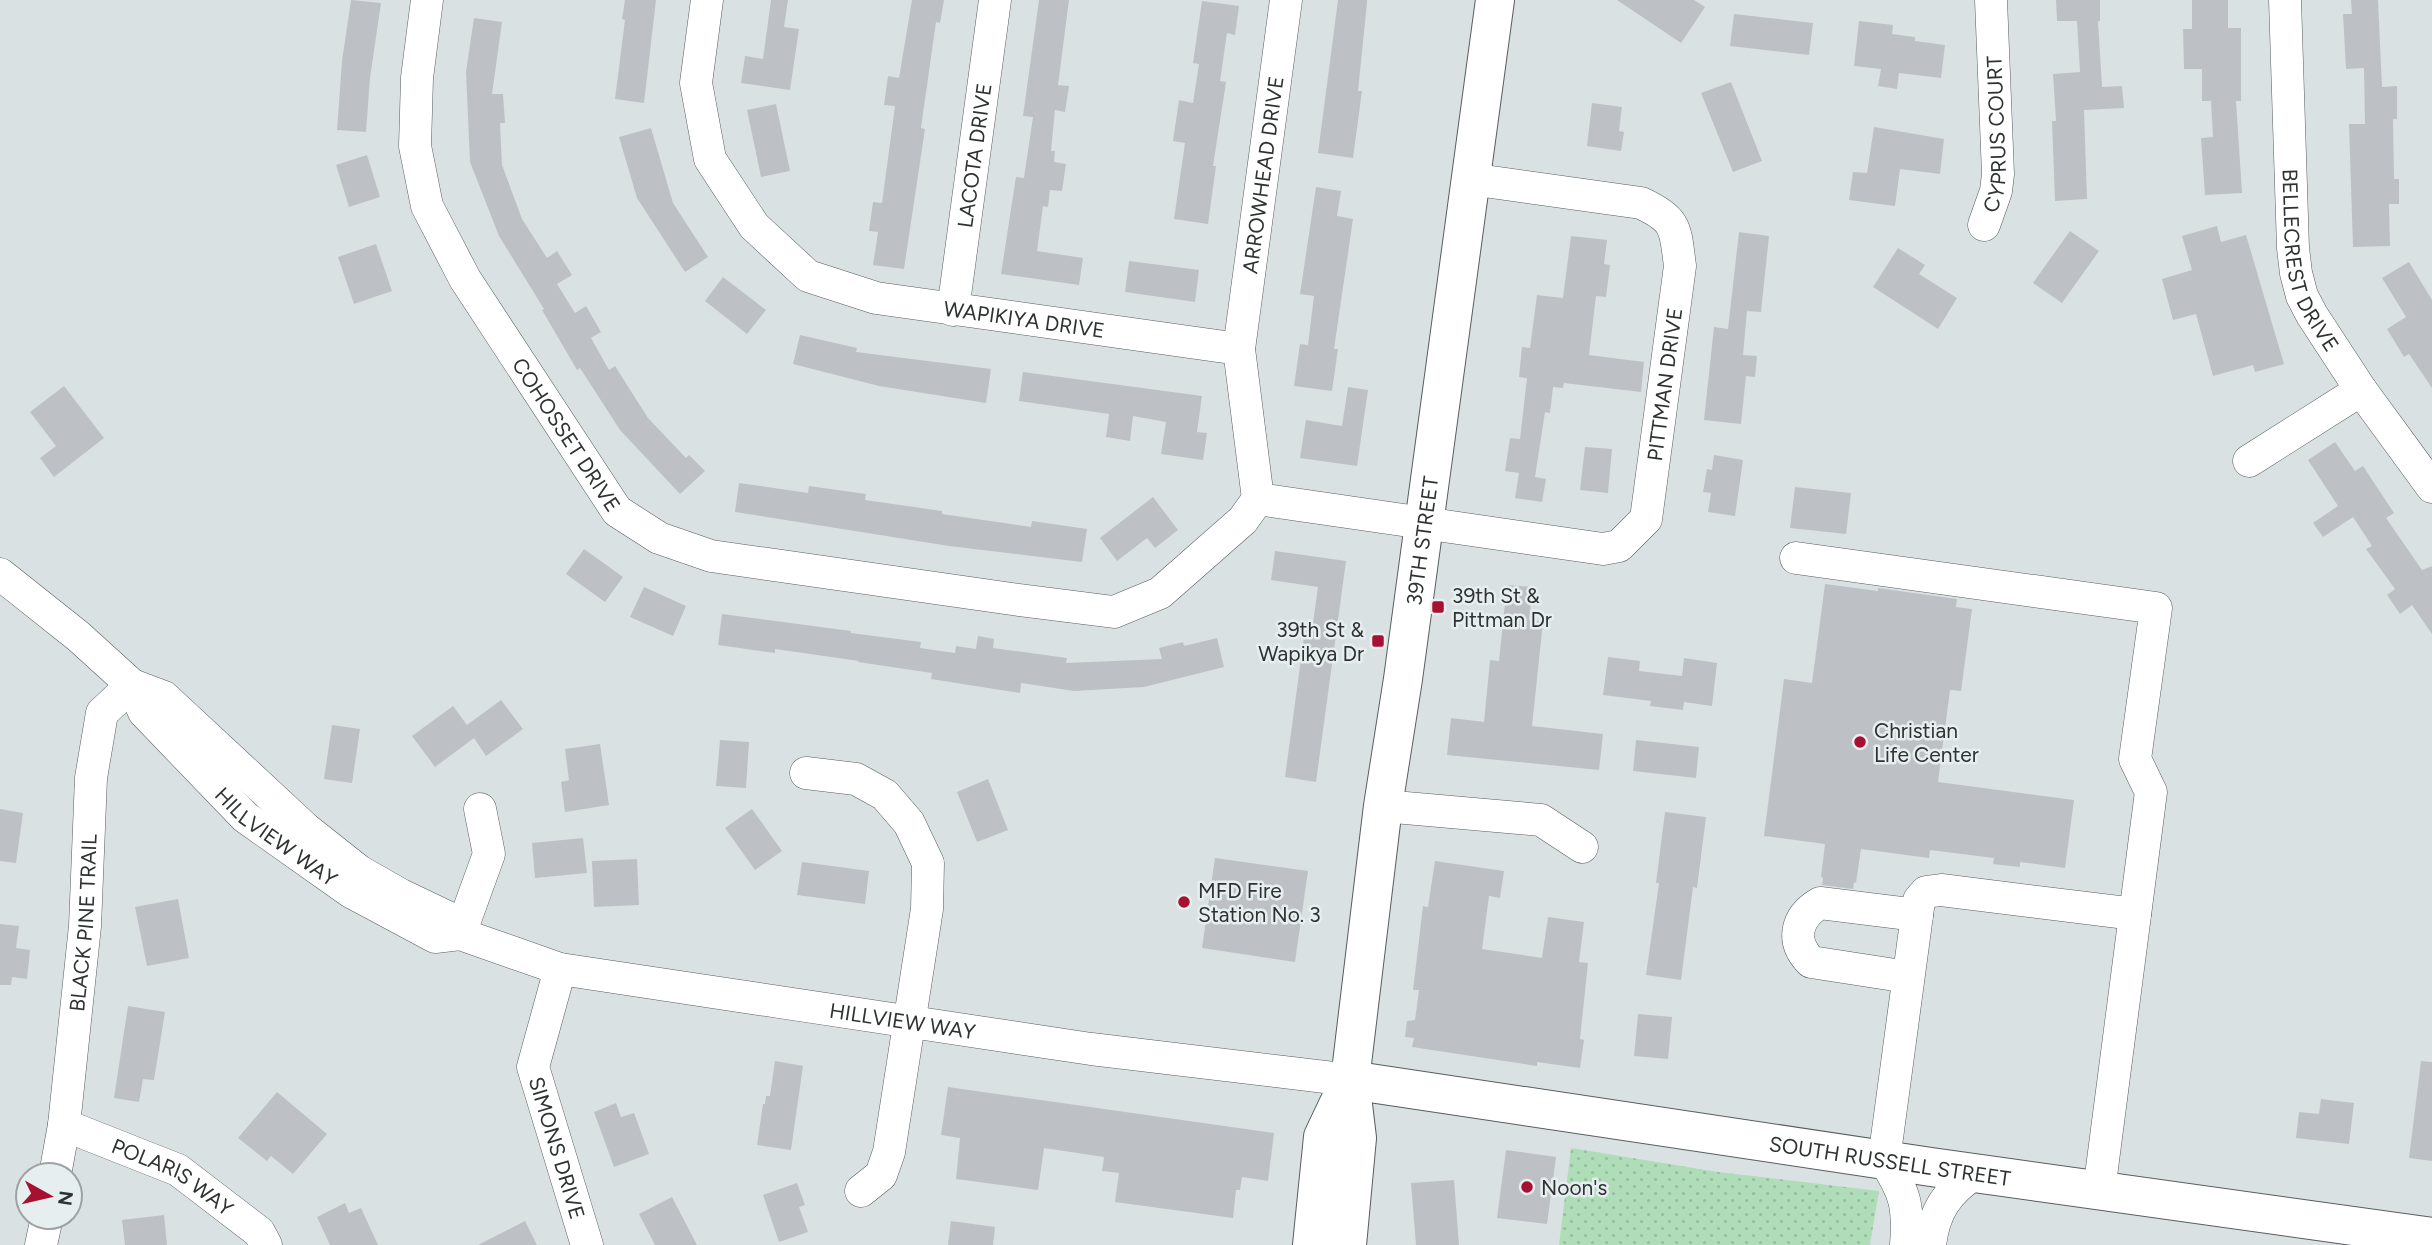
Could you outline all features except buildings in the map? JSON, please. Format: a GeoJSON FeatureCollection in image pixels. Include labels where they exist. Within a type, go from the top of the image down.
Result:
{"type":"FeatureCollection","features":[{"type":"Feature","properties":{"kind":"main road","name":"39TH STREET"},"geometry":{"type":"LineString","coordinates":[[1350,1080],[1383,806],[1403,679],[1495,0]]}},
{"type":"Feature","properties":{"kind":"main road","name":"SOUTH RUSSELL STREET"},"geometry":{"type":"LineString","coordinates":[[1350,1080],[1884,1160],[2432,1237]]}},
{"type":"Feature","properties":{"kind":"main road"},"geometry":{"type":"LineString","coordinates":[[1312,1245],[1323,1137],[1350,1080]]}},
{"type":"Feature","properties":{"kind":"main road"},"geometry":{"type":"LineString","coordinates":[[1347,1245],[1357,1138],[1350,1080]]}},
{"type":"Feature","properties":{"kind":"street","name":"COHOSSET DRIVE"},"geometry":{"type":"LineString","coordinates":[[428,0],[417,78],[415,146],[427,206],[465,279],[617,511],[659,538],[711,556],[1114,612],[1160,593],[1243,520],[1258,499]]}},
{"type":"Feature","properties":{"kind":"street","name":"WAPIKIYA DRIVE"},"geometry":{"type":"LineString","coordinates":[[708,0],[696,83],[710,159],[754,226],[808,276],[876,298],[1239,349]]}},
{"type":"Feature","properties":{"kind":"street","name":"LACOTA DRIVE"},"geometry":{"type":"LineString","coordinates":[[953,310],[995,0]]}},
{"type":"Feature","properties":{"kind":"street","name":"ARROWHEAD DRIVE"},"geometry":{"type":"LineString","coordinates":[[1239,349],[1286,0]]}},
{"type":"Feature","properties":{"kind":"street","name":"CYPRUS COURT"},"geometry":{"type":"LineString","coordinates":[[1984,225],[1996,191],[1998,174],[1991,0]]}},
{"type":"Feature","properties":{"kind":"street","name":"BELLECREST DRIVE"},"geometry":{"type":"LineString","coordinates":[[2285,0],[2296,273],[2302,296],[2312,316],[2361,390],[2432,487]]}},
{"type":"Feature","properties":{"kind":"street","name":"PITTMAN DRIVE"},"geometry":{"type":"LineString","coordinates":[[1423,521],[1604,549],[1619,546],[1646,519],[1679,266],[1675,228],[1660,212],[1641,203],[1471,179]]}},
{"type":"Feature","properties":{"kind":"street"},"geometry":{"type":"LineString","coordinates":[[1239,349],[1258,499],[1423,521]]}},
{"type":"Feature","properties":{"kind":"street"},"geometry":{"type":"LineString","coordinates":[[2249,461],[2361,390]]}},
{"type":"Feature","properties":{"kind":"street"},"geometry":{"type":"LineString","coordinates":[[1796,558],[2156,608],[2135,759],[2151,792],[2099,1191]]}},
{"type":"Feature","properties":{"kind":"street","name":"HILLVIEW WAY"},"geometry":{"type":"LineString","coordinates":[[0,574],[78,636],[132,685],[144,712],[245,817],[351,892],[435,937],[460,934],[561,969],[1091,1049],[1350,1080]]}},
{"type":"Feature","properties":{"kind":"street","name":"BLACK PINE TRAIL"},"geometry":{"type":"LineString","coordinates":[[58,1161],[64,1125],[85,926],[91,778],[102,713],[132,685]]}},
{"type":"Feature","properties":{"kind":"street"},"geometry":{"type":"LineString","coordinates":[[806,773],[856,779],[885,795],[909,823],[928,863],[927,909],[889,1152],[881,1175],[861,1191]]}},
{"type":"Feature","properties":{"kind":"street"},"geometry":{"type":"LineString","coordinates":[[1383,806],[1541,820],[1582,848]]}},
{"type":"Feature","properties":{"kind":"street"},"geometry":{"type":"LineString","coordinates":[[460,934],[489,854],[480,809]]}},
{"type":"Feature","properties":{"kind":"street"},"geometry":{"type":"LineString","coordinates":[[1906,1245],[1908,1218],[1902,1186],[1884,1160],[1919,900],[1926,892],[1941,890],[2135,915]]}},
{"type":"Feature","properties":{"kind":"street"},"geometry":{"type":"LineString","coordinates":[[1908,977],[1811,962],[1803,955],[1798,941],[1799,927],[1802,918],[1820,903],[1917,915]]}},
{"type":"Feature","properties":{"kind":"street","name":"SIMONS DRIVE"},"geometry":{"type":"LineString","coordinates":[[561,969],[533,1067],[587,1245]]}},
{"type":"Feature","properties":{"kind":"street","name":"POLARIS WAY"},"geometry":{"type":"LineString","coordinates":[[64,1125],[178,1170],[259,1232],[267,1245]]}},
{"type":"Feature","properties":{"kind":"street"},"geometry":{"type":"LineString","coordinates":[[1930,1245],[1942,1205],[1953,1188],[1975,1173]]}},
{"type":"Feature","properties":{"kind":"green space"},"geometry":{"type":"Polygon","coordinates":[[[1571,1148],[1718,1172],[1879,1191],[1870,1245],[1559,1245],[1571,1148]]]}},
{"type":"Feature","properties":{"kind":"place","name":"39th St & Pittman Dr"},"geometry":{"type":"Point","coordinates":[1438,607]}},
{"type":"Feature","properties":{"kind":"place","name":"39th St & Wapikya Dr"},"geometry":{"type":"Point","coordinates":[1378,641]}},
{"type":"Feature","properties":{"kind":"place","name":"Christian Life Center"},"geometry":{"type":"Point","coordinates":[1860,742]}},
{"type":"Feature","properties":{"kind":"place","name":"MFD Fire Station No. 3"},"geometry":{"type":"Point","coordinates":[1184,902]}},
{"type":"Feature","properties":{"kind":"place","name":"Noon's"},"geometry":{"type":"Point","coordinates":[1527,1187]}}]}
